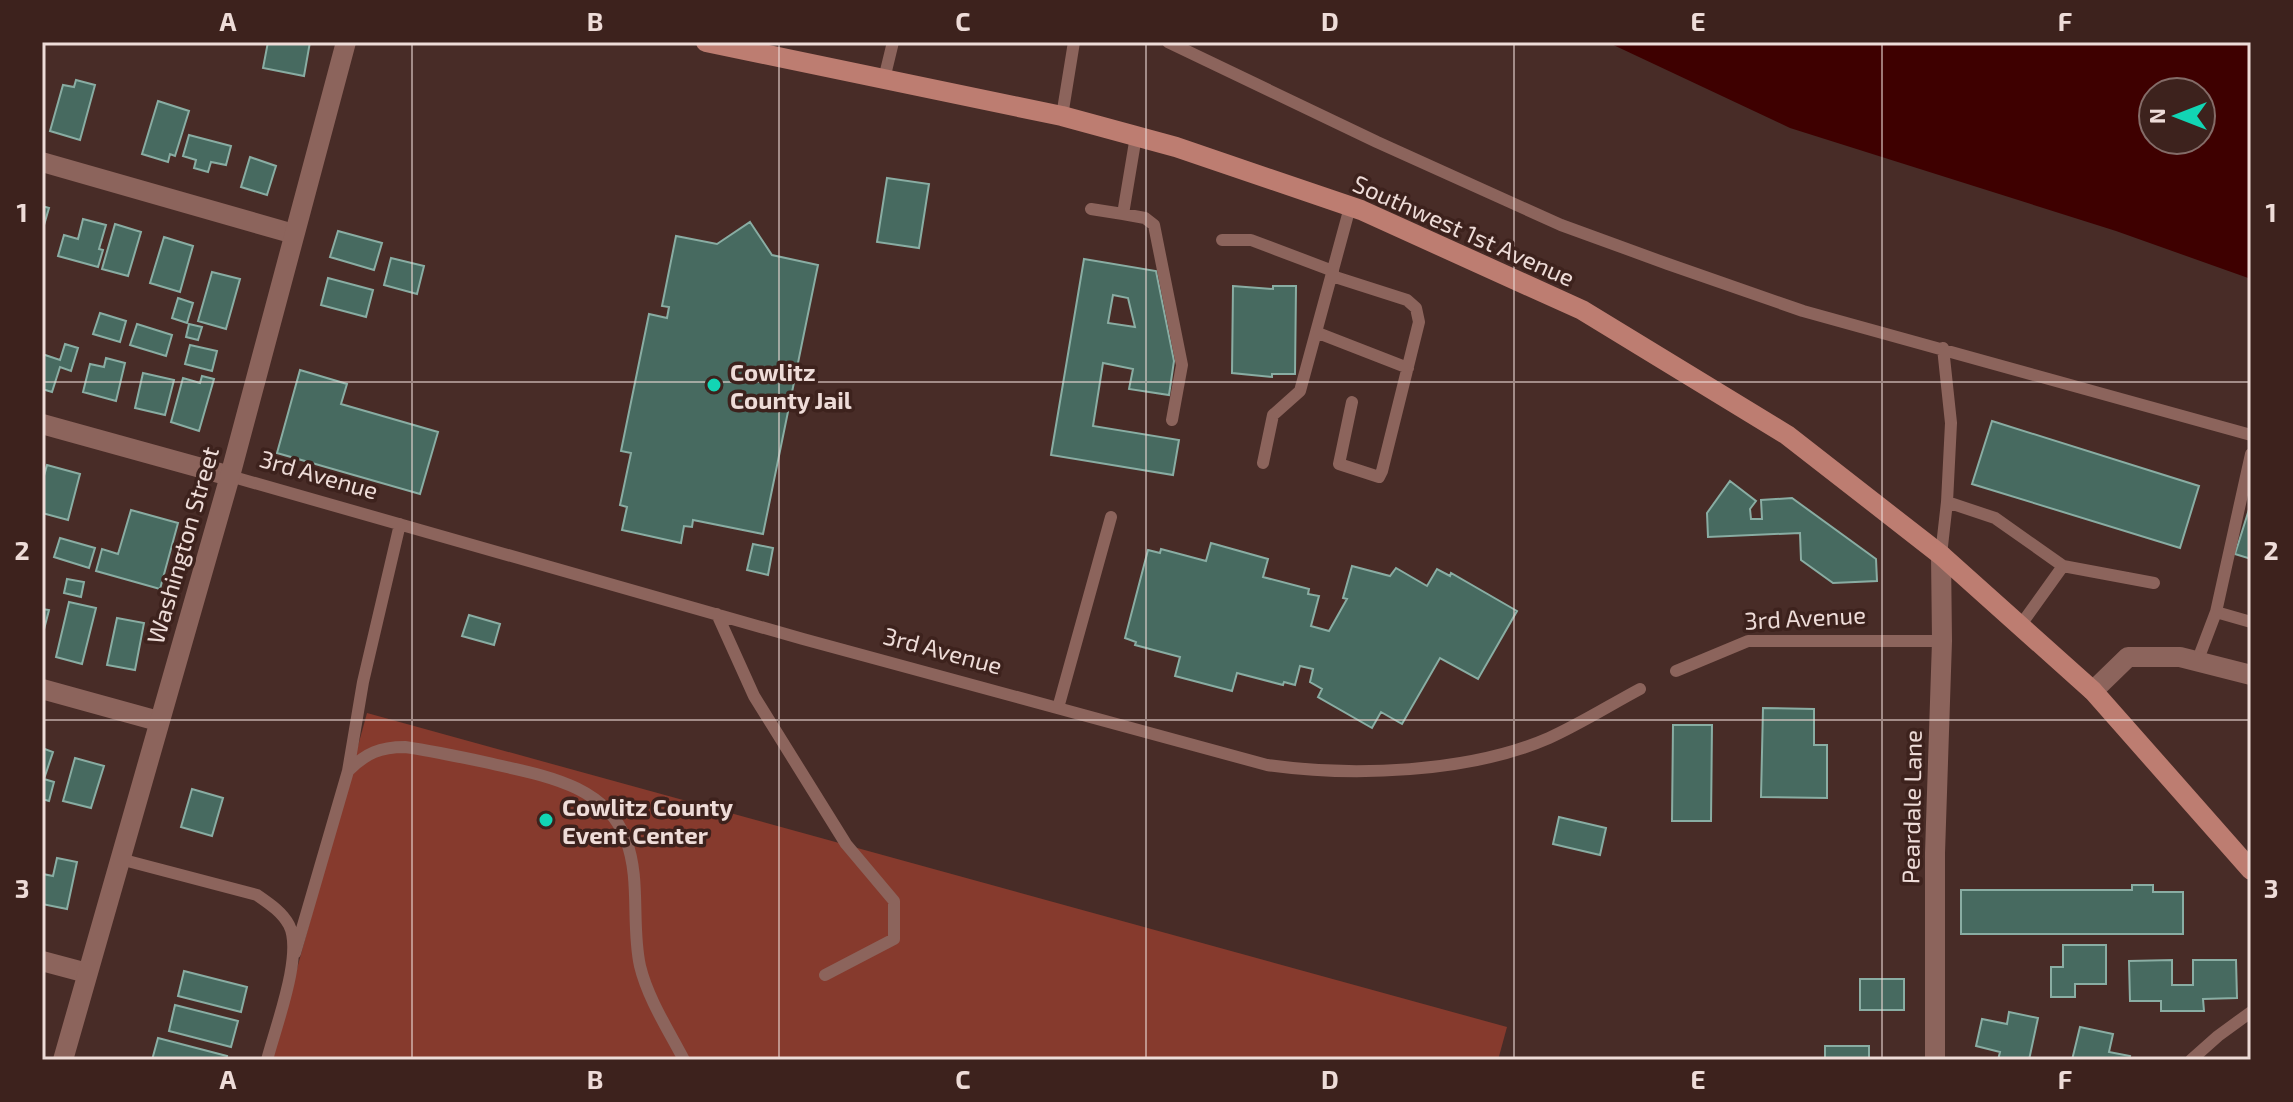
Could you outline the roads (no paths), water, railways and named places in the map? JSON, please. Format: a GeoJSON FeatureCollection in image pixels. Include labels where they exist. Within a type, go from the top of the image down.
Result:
{"type":"FeatureCollection","features":[{"type":"Feature","properties":{"kind":"main road","name":"Southwest 1st Avenue"},"geometry":{"type":"LineString","coordinates":[[706,42],[1062,116],[1176,147],[1350,207],[1582,310],[1787,435],[1941,555],[2093,691]]}},
{"type":"Feature","properties":{"kind":"main road"},"geometry":{"type":"LineString","coordinates":[[2093,691],[2251,870]]}},
{"type":"Feature","properties":{"kind":"street","name":"Washington Street"},"geometry":{"type":"LineString","coordinates":[[63,1060],[230,476],[346,42]]}},
{"type":"Feature","properties":{"kind":"street"},"geometry":{"type":"LineString","coordinates":[[42,162],[294,234]]}},
{"type":"Feature","properties":{"kind":"street"},"geometry":{"type":"LineString","coordinates":[[42,424],[230,476]]}},
{"type":"Feature","properties":{"kind":"street","name":"Peardale Lane"},"geometry":{"type":"LineString","coordinates":[[1935,1060],[1935,853],[1942,641],[1941,555]]}},
{"type":"Feature","properties":{"kind":"street"},"geometry":{"type":"LineString","coordinates":[[2093,691],[2128,657],[2180,657],[2251,675]]}},
{"type":"Feature","properties":{"kind":"street"},"geometry":{"type":"LineString","coordinates":[[42,689],[158,721]]}},
{"type":"Feature","properties":{"kind":"street"},"geometry":{"type":"LineString","coordinates":[[42,961],[87,973]]}},
{"type":"Feature","properties":{"kind":"lane"},"geometry":{"type":"LineString","coordinates":[[884,79],[893,42]]}},
{"type":"Feature","properties":{"kind":"lane"},"geometry":{"type":"LineString","coordinates":[[1062,116],[1074,42]]}},
{"type":"Feature","properties":{"kind":"lane"},"geometry":{"type":"LineString","coordinates":[[1168,42],[1377,142],[1561,225],[1803,311],[2251,435]]}},
{"type":"Feature","properties":{"kind":"lane"},"geometry":{"type":"LineString","coordinates":[[1123,214],[1136,136]]}},
{"type":"Feature","properties":{"kind":"lane"},"geometry":{"type":"LineString","coordinates":[[1263,463],[1273,415],[1300,391],[1350,207]]}},
{"type":"Feature","properties":{"kind":"lane"},"geometry":{"type":"LineString","coordinates":[[1091,209],[1145,218],[1154,225],[1182,365],[1172,420]]}},
{"type":"Feature","properties":{"kind":"lane"},"geometry":{"type":"LineString","coordinates":[[1222,240],[1251,240],[1407,300],[1416,308],[1419,322],[1379,477],[1339,464],[1352,402]]}},
{"type":"Feature","properties":{"kind":"lane"},"geometry":{"type":"LineString","coordinates":[[1318,333],[1408,368]]}},
{"type":"Feature","properties":{"kind":"lane"},"geometry":{"type":"LineString","coordinates":[[1941,555],[1951,423],[1943,348]]}},
{"type":"Feature","properties":{"kind":"lane"},"geometry":{"type":"LineString","coordinates":[[2197,662],[2216,612],[2251,454]]}},
{"type":"Feature","properties":{"kind":"lane","name":"3rd Avenue"},"geometry":{"type":"LineString","coordinates":[[230,476],[1267,765],[1316,772],[1363,773],[1482,760],[1548,738],[1640,689]]}},
{"type":"Feature","properties":{"kind":"lane"},"geometry":{"type":"LineString","coordinates":[[1947,502],[1995,518],[2063,566],[2154,583]]}},
{"type":"Feature","properties":{"kind":"lane"},"geometry":{"type":"LineString","coordinates":[[1058,708],[1111,517]]}},
{"type":"Feature","properties":{"kind":"lane"},"geometry":{"type":"LineString","coordinates":[[267,1060],[348,771],[363,682],[400,524]]}},
{"type":"Feature","properties":{"kind":"lane"},"geometry":{"type":"LineString","coordinates":[[2020,626],[2063,566]]}},
{"type":"Feature","properties":{"kind":"lane"},"geometry":{"type":"LineString","coordinates":[[2216,612],[2251,622]]}},
{"type":"Feature","properties":{"kind":"lane"},"geometry":{"type":"LineString","coordinates":[[717,614],[763,710],[846,844],[894,901],[894,939],[825,975]]}},
{"type":"Feature","properties":{"kind":"lane","name":"3rd Avenue"},"geometry":{"type":"LineString","coordinates":[[1676,671],[1748,641],[1942,641]]}},
{"type":"Feature","properties":{"kind":"lane"},"geometry":{"type":"LineString","coordinates":[[348,771],[363,756],[384,747],[405,747],[558,779],[589,794],[625,836],[632,859],[634,923],[640,969],[684,1060]]}},
{"type":"Feature","properties":{"kind":"lane"},"geometry":{"type":"LineString","coordinates":[[120,859],[257,895],[276,908],[290,927],[295,953]]}},
{"type":"Feature","properties":{"kind":"lane"},"geometry":{"type":"LineString","coordinates":[[2191,1060],[2251,1012]]}},
{"type":"Feature","properties":{"kind":"place","name":"Cowlitz County Jail"},"geometry":{"type":"Point","coordinates":[714,385]}},
{"type":"Feature","properties":{"kind":"place","name":"Cowlitz County Event Center"},"geometry":{"type":"Point","coordinates":[546,820]}}]}
